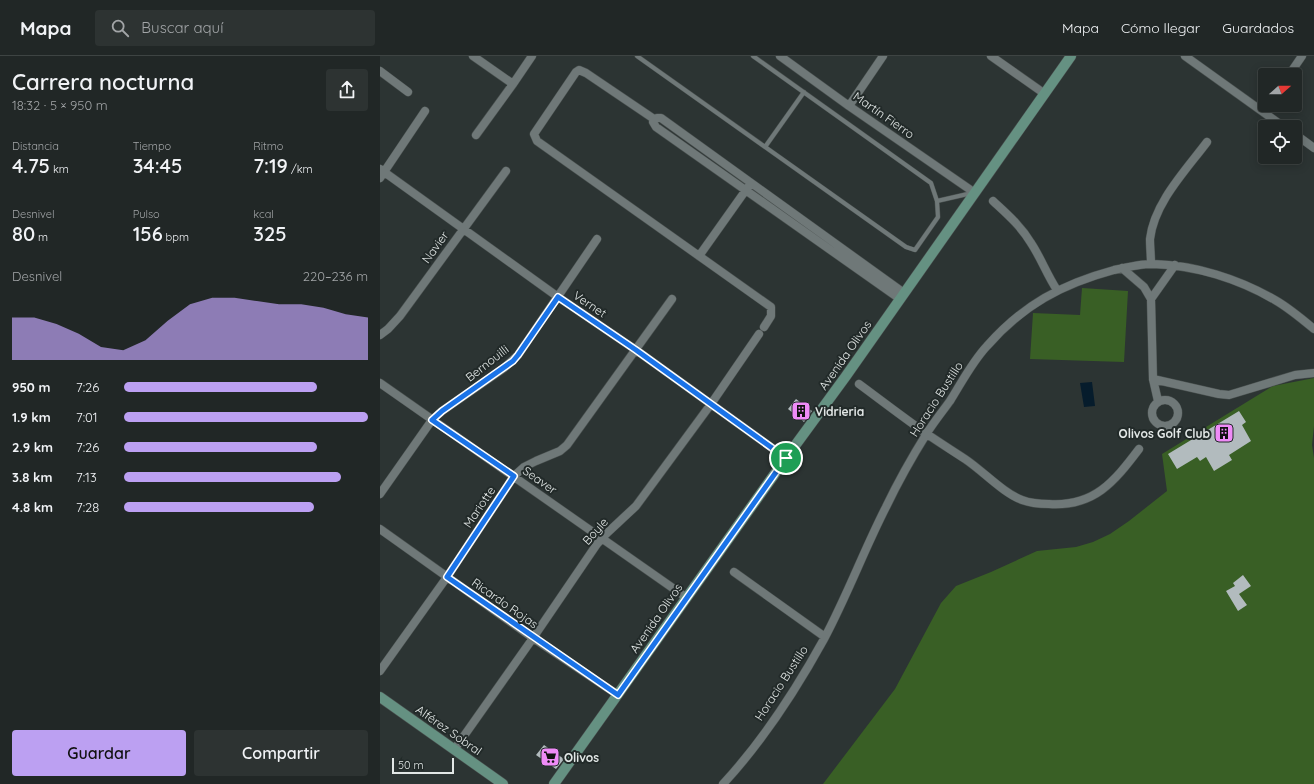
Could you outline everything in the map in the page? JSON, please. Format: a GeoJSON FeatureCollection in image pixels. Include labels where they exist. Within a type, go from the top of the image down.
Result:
{"type":"FeatureCollection","features":[{"type":"Feature","properties":{"kind":"street"},"geometry":{"type":"LineString","coordinates":[[473,56],[513,84]]}},
{"type":"Feature","properties":{"kind":"street"},"geometry":{"type":"LineString","coordinates":[[476,134],[532,56]]}},
{"type":"Feature","properties":{"kind":"street","name":"Martín Fierro"},"geometry":{"type":"LineString","coordinates":[[780,56],[849,106],[975,193]]}},
{"type":"Feature","properties":{"kind":"street"},"geometry":{"type":"LineString","coordinates":[[849,106],[883,56]]}},
{"type":"Feature","properties":{"kind":"street"},"geometry":{"type":"LineString","coordinates":[[991,56],[1044,94]]}},
{"type":"Feature","properties":{"kind":"street","name":"Avenida Olivos"},"geometry":{"type":"LineString","coordinates":[[554,784],[1072,56]]}},
{"type":"Feature","properties":{"kind":"street"},"geometry":{"type":"LineString","coordinates":[[1186,56],[1258,108]]}},
{"type":"Feature","properties":{"kind":"street"},"geometry":{"type":"LineString","coordinates":[[1294,68],[1302,56]]}},
{"type":"Feature","properties":{"kind":"street"},"geometry":{"type":"LineString","coordinates":[[764,327],[771,316],[771,307],[537,141],[534,134],[576,72],[579,70],[586,73],[654,119],[661,118],[751,183],[814,233],[902,296]]}},
{"type":"Feature","properties":{"kind":"street"},"geometry":{"type":"LineString","coordinates":[[380,71],[408,92]]}},
{"type":"Feature","properties":{"kind":"street"},"geometry":{"type":"LineString","coordinates":[[381,173],[425,111]]}},
{"type":"Feature","properties":{"kind":"street"},"geometry":{"type":"LineString","coordinates":[[1263,112],[1274,120]]}},
{"type":"Feature","properties":{"kind":"street"},"geometry":{"type":"LineString","coordinates":[[654,119],[653,122],[656,127],[746,190],[814,233]]}},
{"type":"Feature","properties":{"kind":"street"},"geometry":{"type":"LineString","coordinates":[[1302,139],[1314,148]]}},
{"type":"Feature","properties":{"kind":"street"},"geometry":{"type":"LineString","coordinates":[[1151,264],[1150,240],[1152,230],[1164,202],[1170,190],[1207,142]]}},
{"type":"Feature","properties":{"kind":"street","name":"Navier"},"geometry":{"type":"LineString","coordinates":[[380,335],[400,316],[506,171]]}},
{"type":"Feature","properties":{"kind":"street","name":"Vernet"},"geometry":{"type":"LineString","coordinates":[[381,173],[464,228],[558,297],[636,350],[786,458]]}},
{"type":"Feature","properties":{"kind":"street"},"geometry":{"type":"LineString","coordinates":[[699,256],[751,183]]}},
{"type":"Feature","properties":{"kind":"street"},"geometry":{"type":"LineString","coordinates":[[993,201],[1024,232],[1057,290]]}},
{"type":"Feature","properties":{"kind":"street","name":"Bernouilli"},"geometry":{"type":"LineString","coordinates":[[380,494],[432,420],[442,411],[513,361],[597,239]]}},
{"type":"Feature","properties":{"kind":"street","name":"Horacio Bustillo"},"geometry":{"type":"LineString","coordinates":[[723,784],[738,767],[783,705],[806,670],[825,637],[885,507],[927,434],[986,347],[1015,318],[1035,303],[1057,290],[1090,277],[1122,268],[1151,264],[1175,265],[1193,268],[1252,288],[1276,300],[1314,329]]}},
{"type":"Feature","properties":{"kind":"street"},"geometry":{"type":"LineString","coordinates":[[1151,299],[1175,265]]}},
{"type":"Feature","properties":{"kind":"street"},"geometry":{"type":"LineString","coordinates":[[1122,268],[1144,287],[1151,299],[1153,379],[1158,401]]}},
{"type":"Feature","properties":{"kind":"street","name":"Mariotte"},"geometry":{"type":"LineString","coordinates":[[380,670],[447,577],[514,476],[524,467],[560,451],[567,444],[672,299]]}},
{"type":"Feature","properties":{"kind":"street","name":"Boyle"},"geometry":{"type":"LineString","coordinates":[[454,750],[602,539],[636,506],[711,404],[759,334]]}},
{"type":"Feature","properties":{"kind":"street"},"geometry":{"type":"LineString","coordinates":[[1153,379],[1229,395],[1295,375],[1314,373]]}},
{"type":"Feature","properties":{"kind":"street","name":"Seaver"},"geometry":{"type":"LineString","coordinates":[[380,383],[687,598]]}},
{"type":"Feature","properties":{"kind":"street"},"geometry":{"type":"LineString","coordinates":[[859,384],[927,434],[966,460],[1010,494],[1022,500],[1037,504],[1065,504],[1077,502],[1090,497],[1113,481],[1139,449]]}},
{"type":"Feature","properties":{"kind":"street","name":"Ricardo Rojas"},"geometry":{"type":"LineString","coordinates":[[380,529],[533,638],[618,695]]}},
{"type":"Feature","properties":{"kind":"street"},"geometry":{"type":"LineString","coordinates":[[734,572],[825,637]]}},
{"type":"Feature","properties":{"kind":"street","name":"Alférez Sobral"},"geometry":{"type":"LineString","coordinates":[[380,697],[503,784]]}},
{"type":"Feature","properties":{"kind":"lane"},"geometry":{"type":"LineString","coordinates":[[637,56],[906,247],[915,250],[938,217],[937,201],[933,188],[928,181],[753,56]]}},
{"type":"Feature","properties":{"kind":"lane"},"geometry":{"type":"LineString","coordinates":[[765,147],[804,92]]}},
{"type":"Feature","properties":{"kind":"lane"},"geometry":{"type":"LineString","coordinates":[[937,201],[975,193]]}},
{"type":"Feature","properties":{"kind":"green space"},"geometry":{"type":"Polygon","coordinates":[[[1082,288],[1128,291],[1124,362],[1030,359],[1033,313],[1080,315],[1082,288]]]}},
{"type":"Feature","properties":{"kind":"green space","name":"Olivos Golf Club"},"geometry":{"type":"Polygon","coordinates":[[[1314,378],[1314,426],[1312,445],[1314,458],[1314,784],[823,784],[895,689],[941,603],[956,586],[1037,551],[1076,547],[1093,542],[1110,534],[1167,491],[1162,454],[1273,386],[1314,378]]]}},
{"type":"Feature","properties":{"kind":"water"},"geometry":{"type":"Polygon","coordinates":[[[1092,382],[1095,406],[1084,407],[1080,383],[1092,382]]]}},
{"type":"Feature","properties":{"kind":"building","name":"Vidrieria"},"geometry":{"type":"Polygon","coordinates":[[[796,399],[812,411],[804,422],[788,409],[796,399]]]}},
{"type":"Feature","properties":{"kind":"building","name":"Olivos Golf Club"},"geometry":{"type":"Polygon","coordinates":[[[1239,411],[1246,422],[1242,425],[1251,441],[1229,455],[1232,460],[1214,471],[1206,457],[1200,461],[1197,457],[1177,469],[1168,454],[1239,411]]]}},
{"type":"Feature","properties":{"kind":"building"},"geometry":{"type":"Polygon","coordinates":[[[1243,575],[1251,586],[1239,594],[1247,605],[1238,611],[1226,591],[1235,586],[1233,583],[1243,575]]]}},
{"type":"Feature","properties":{"kind":"building","name":"Olivos"},"geometry":{"type":"Polygon","coordinates":[[[544,745],[564,759],[556,769],[536,755],[544,745]]]}},
{"type":"Feature","properties":{"kind":"place","name":"Vidrieria"},"geometry":{"type":"Point","coordinates":[801,411]}},
{"type":"Feature","properties":{"kind":"place","name":"Olivos Golf Club"},"geometry":{"type":"Point","coordinates":[1224,433]}},
{"type":"Feature","properties":{"kind":"place","name":"Olivos"},"geometry":{"type":"Point","coordinates":[550,757]}},
{"type":"Feature","properties":{"kind":"route"},"geometry":{"type":"LineString","coordinates":[[558,297],[636,350],[786,458],[618,695],[533,638],[447,577],[514,476],[432,420],[442,411],[513,361],[558,297]]}}]}
